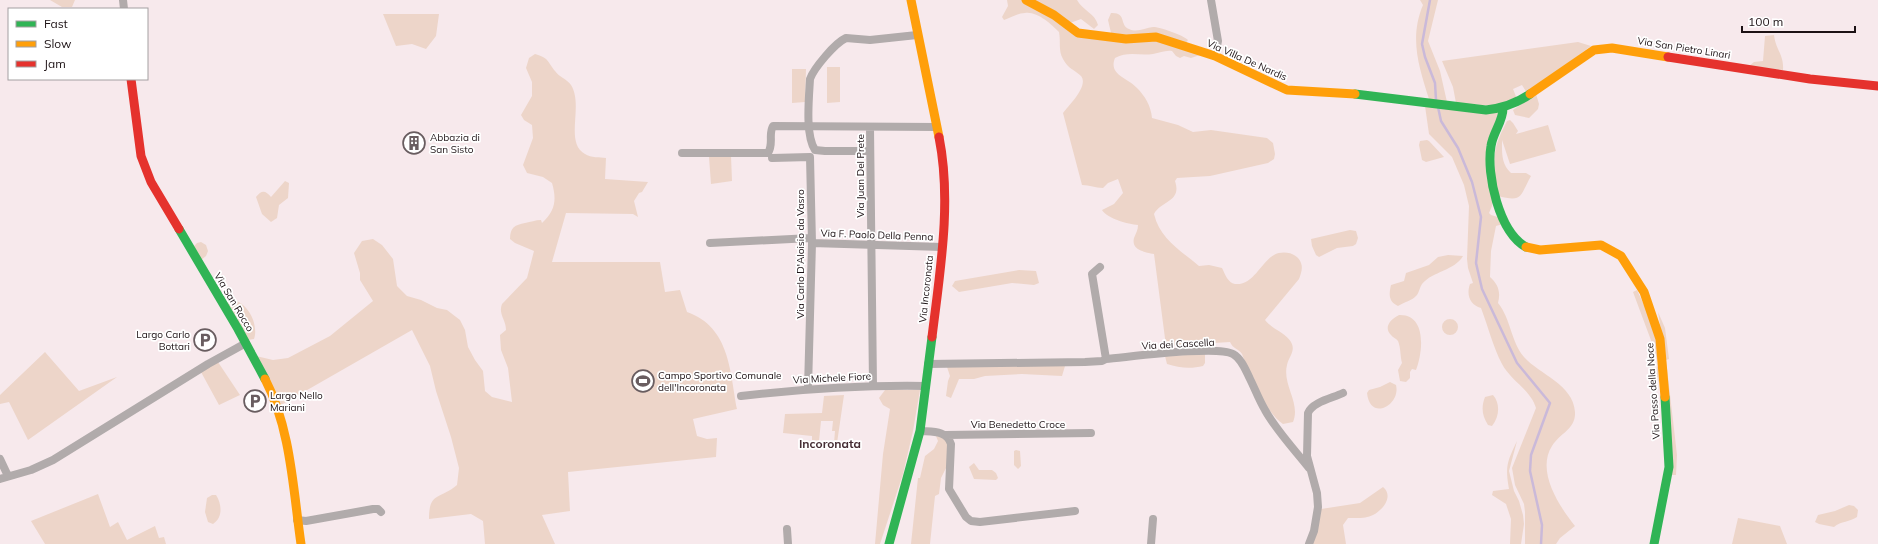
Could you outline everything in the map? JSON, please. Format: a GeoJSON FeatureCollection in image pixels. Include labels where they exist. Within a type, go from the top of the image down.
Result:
{"type":"FeatureCollection","features":[{"type":"Feature","properties":{"kind":"street","name":"Via Incoronata"},"geometry":{"type":"LineString","coordinates":[[889,544],[920,431],[946,201],[944,163],[911,0]]}},
{"type":"Feature","properties":{"kind":"street","name":"Via Villa De Nardis"},"geometry":{"type":"LineString","coordinates":[[1026,0],[1054,16],[1078,33],[1126,39],[1156,37],[1215,56],[1287,90],[1369,95],[1446,105]]}},
{"type":"Feature","properties":{"kind":"street"},"geometry":{"type":"LineString","coordinates":[[1211,0],[1218,41],[1215,56]]}},
{"type":"Feature","properties":{"kind":"street"},"geometry":{"type":"LineString","coordinates":[[870,151],[816,150],[811,144],[810,79],[812,72],[842,39],[853,37],[870,40],[917,35]]}},
{"type":"Feature","properties":{"kind":"street","name":"Via San Pietro Linari"},"geometry":{"type":"LineString","coordinates":[[1446,105],[1486,110],[1502,108],[1520,102],[1594,50],[1612,48],[1810,79],[1878,86]]}},
{"type":"Feature","properties":{"kind":"street","name":"Via San Rocco"},"geometry":{"type":"LineString","coordinates":[[131,80],[141,156],[150,182],[246,343],[274,396],[282,422],[300,544]]}},
{"type":"Feature","properties":{"kind":"street","name":"Via Passo della Noce"},"geometry":{"type":"LineString","coordinates":[[1502,108],[1503,117],[1494,133],[1490,154],[1490,168],[1496,201],[1511,231],[1524,246],[1540,250],[1601,245],[1621,256],[1644,292],[1652,314],[1660,339],[1664,376],[1669,467],[1654,544]]}},
{"type":"Feature","properties":{"kind":"street","name":"Via Juan Del Prete"},"geometry":{"type":"LineString","coordinates":[[682,153],[768,153],[770,149],[771,130],[773,126],[870,128],[873,385]]}},
{"type":"Feature","properties":{"kind":"street"},"geometry":{"type":"LineString","coordinates":[[870,128],[937,127]]}},
{"type":"Feature","properties":{"kind":"street","name":"Via Carlo D'Aloisio da Vasro"},"geometry":{"type":"LineString","coordinates":[[772,158],[810,157],[812,241],[808,388]]}},
{"type":"Feature","properties":{"kind":"street","name":"Via F. Paolo Della Penna"},"geometry":{"type":"LineString","coordinates":[[710,243],[812,241],[942,247]]}},
{"type":"Feature","properties":{"kind":"street"},"geometry":{"type":"LineString","coordinates":[[1100,267],[1092,274],[1106,359]]}},
{"type":"Feature","properties":{"kind":"street"},"geometry":{"type":"LineString","coordinates":[[0,479],[32,470],[53,460],[208,364],[246,343]]}},
{"type":"Feature","properties":{"kind":"street","name":"Via dei Cascella"},"geometry":{"type":"LineString","coordinates":[[928,364],[1085,362],[1184,352],[1228,352],[1239,358],[1265,411],[1309,468]]}},
{"type":"Feature","properties":{"kind":"street","name":"Via Michele Fiore"},"geometry":{"type":"LineString","coordinates":[[741,396],[808,388],[873,385],[925,386]]}},
{"type":"Feature","properties":{"kind":"street"},"geometry":{"type":"LineString","coordinates":[[1309,544],[1314,531],[1318,507],[1317,493],[1309,468],[1307,436],[1310,409],[1343,393]]}},
{"type":"Feature","properties":{"kind":"street","name":"Via Benedetto Croce"},"geometry":{"type":"LineString","coordinates":[[920,431],[946,435],[1091,432]]}},
{"type":"Feature","properties":{"kind":"street"},"geometry":{"type":"LineString","coordinates":[[946,435],[951,444],[949,489],[966,517],[971,522],[1074,511]]}},
{"type":"Feature","properties":{"kind":"street"},"geometry":{"type":"LineString","coordinates":[[0,459],[8,476]]}},
{"type":"Feature","properties":{"kind":"street"},"geometry":{"type":"LineString","coordinates":[[297,520],[306,521],[373,509],[378,509],[381,512]]}},
{"type":"Feature","properties":{"kind":"street"},"geometry":{"type":"LineString","coordinates":[[1151,544],[1153,518]]}},
{"type":"Feature","properties":{"kind":"street"},"geometry":{"type":"LineString","coordinates":[[787,529],[788,544]]}},
{"type":"Feature","properties":{"kind":"shaded area"},"geometry":{"type":"Polygon","coordinates":[[[50,0],[75,0],[72,7],[62,7],[50,0]]]}},
{"type":"Feature","properties":{"kind":"shaded area"},"geometry":{"type":"Polygon","coordinates":[[[1007,0],[1025,0],[1076,33],[1156,38],[1200,55],[1191,58],[1184,56],[1180,58],[1172,51],[1153,54],[1129,54],[1115,58],[1114,68],[1120,76],[1143,94],[1149,105],[1152,118],[1178,125],[1193,132],[1211,130],[1267,138],[1273,143],[1275,154],[1274,159],[1268,163],[1210,176],[1177,178],[1175,181],[1176,193],[1174,197],[1157,209],[1154,214],[1161,230],[1178,249],[1199,266],[1209,265],[1222,268],[1230,282],[1235,284],[1241,284],[1252,278],[1269,258],[1278,253],[1290,253],[1297,257],[1302,267],[1299,279],[1265,320],[1289,339],[1293,348],[1286,372],[1295,408],[1293,422],[1283,424],[1270,411],[1249,372],[1242,354],[1230,342],[1166,346],[1154,254],[1140,250],[1135,245],[1134,238],[1138,225],[1113,218],[1102,210],[1114,204],[1123,193],[1118,179],[1108,183],[1103,188],[1082,185],[1063,113],[1080,90],[1083,80],[1081,76],[1069,67],[1061,56],[1059,32],[1052,25],[1039,16],[1030,13],[1022,13],[1004,20],[1002,17],[1008,6],[1007,0]]]}},
{"type":"Feature","properties":{"kind":"shaded area"},"geometry":{"type":"Polygon","coordinates":[[[1029,0],[1077,0],[1082,7],[1092,15],[1098,25],[1094,29],[1081,19],[1070,23],[1029,0]]]}},
{"type":"Feature","properties":{"kind":"shaded area"},"geometry":{"type":"Polygon","coordinates":[[[1420,0],[1438,0],[1428,41],[1440,71],[1447,102],[1429,99],[1419,64],[1416,41],[1419,17],[1423,5],[1420,0]]]}},
{"type":"Feature","properties":{"kind":"shaded area"},"geometry":{"type":"Polygon","coordinates":[[[1111,13],[1116,13],[1119,15],[1124,25],[1129,29],[1138,30],[1156,27],[1177,34],[1188,40],[1186,43],[1111,33],[1108,20],[1111,13]]]}},
{"type":"Feature","properties":{"kind":"shaded area"},"geometry":{"type":"Polygon","coordinates":[[[383,14],[439,14],[436,36],[426,49],[412,44],[396,46],[383,14]]]}},
{"type":"Feature","properties":{"kind":"shaded area"},"geometry":{"type":"Polygon","coordinates":[[[1774,35],[1776,45],[1781,56],[1783,70],[1749,66],[1754,62],[1763,61],[1765,36],[1774,35]]]}},
{"type":"Feature","properties":{"kind":"shaded area"},"geometry":{"type":"Polygon","coordinates":[[[1578,42],[1591,46],[1527,93],[1522,85],[1513,89],[1517,99],[1494,106],[1456,103],[1453,87],[1442,61],[1578,42]]]}},
{"type":"Feature","properties":{"kind":"shaded area"},"geometry":{"type":"Polygon","coordinates":[[[535,54],[545,58],[557,73],[571,85],[576,103],[576,141],[579,148],[585,154],[593,157],[606,158],[605,179],[648,182],[634,201],[638,217],[633,214],[566,213],[552,262],[660,262],[665,292],[680,290],[687,312],[701,319],[712,328],[720,340],[726,352],[737,409],[693,419],[697,436],[707,439],[717,438],[716,457],[568,472],[570,511],[542,515],[555,544],[485,544],[483,521],[471,514],[429,519],[429,510],[433,500],[457,485],[459,468],[430,366],[412,330],[281,405],[256,356],[273,360],[288,358],[330,336],[373,301],[360,280],[360,273],[354,253],[362,241],[373,239],[382,245],[393,259],[397,286],[407,296],[421,300],[437,308],[447,310],[460,320],[465,330],[468,347],[483,371],[485,391],[492,397],[512,402],[508,368],[501,350],[500,335],[506,330],[501,308],[502,304],[527,278],[534,251],[515,243],[510,239],[510,235],[512,229],[518,225],[539,220],[541,220],[542,223],[550,214],[554,205],[552,183],[543,177],[527,173],[523,165],[533,138],[532,125],[524,120],[521,115],[532,96],[532,82],[526,68],[529,58],[535,54]]]}},
{"type":"Feature","properties":{"kind":"shaded area"},"geometry":{"type":"Polygon","coordinates":[[[827,67],[840,67],[840,102],[827,103],[827,67]]]}},
{"type":"Feature","properties":{"kind":"shaded area"},"geometry":{"type":"Polygon","coordinates":[[[792,69],[806,69],[805,102],[792,103],[792,69]]]}},
{"type":"Feature","properties":{"kind":"shaded area"},"geometry":{"type":"Polygon","coordinates":[[[1536,94],[1539,104],[1538,109],[1529,118],[1515,115],[1513,110],[1536,94]]]}},
{"type":"Feature","properties":{"kind":"shaded area"},"geometry":{"type":"Polygon","coordinates":[[[1425,106],[1498,112],[1495,129],[1492,206],[1489,213],[1498,217],[1503,224],[1496,226],[1491,251],[1490,277],[1498,288],[1498,303],[1506,316],[1513,338],[1520,351],[1531,363],[1562,387],[1573,402],[1575,412],[1573,423],[1555,442],[1548,456],[1548,477],[1552,488],[1562,509],[1575,526],[1560,538],[1556,544],[1525,544],[1524,504],[1515,485],[1512,468],[1536,408],[1530,396],[1510,376],[1502,364],[1493,344],[1481,308],[1474,305],[1470,299],[1468,292],[1470,284],[1473,283],[1468,268],[1467,259],[1469,206],[1464,185],[1452,157],[1429,134],[1425,106]]]}},
{"type":"Feature","properties":{"kind":"shaded area"},"geometry":{"type":"Polygon","coordinates":[[[1510,120],[1518,131],[1516,134],[1548,125],[1556,151],[1510,164],[1502,140],[1505,166],[1511,173],[1526,173],[1531,176],[1522,194],[1516,198],[1497,196],[1494,165],[1494,157],[1498,141],[1507,121],[1510,120]]]}},
{"type":"Feature","properties":{"kind":"shaded area"},"geometry":{"type":"Polygon","coordinates":[[[1427,140],[1444,157],[1426,162],[1422,160],[1419,145],[1420,141],[1427,140]]]}},
{"type":"Feature","properties":{"kind":"shaded area"},"geometry":{"type":"Polygon","coordinates":[[[731,156],[732,181],[711,184],[709,157],[731,156]]]}},
{"type":"Feature","properties":{"kind":"shaded area"},"geometry":{"type":"Polygon","coordinates":[[[285,181],[289,183],[288,198],[279,205],[277,218],[271,222],[262,214],[256,197],[260,193],[264,192],[271,197],[285,181]]]}},
{"type":"Feature","properties":{"kind":"shaded area"},"geometry":{"type":"Polygon","coordinates":[[[1350,230],[1356,231],[1358,238],[1356,244],[1353,246],[1337,248],[1319,257],[1316,255],[1311,239],[1350,230]]]}},
{"type":"Feature","properties":{"kind":"shaded area"},"geometry":{"type":"Polygon","coordinates":[[[201,242],[206,245],[208,251],[206,256],[201,260],[194,246],[201,242]]]}},
{"type":"Feature","properties":{"kind":"shaded area"},"geometry":{"type":"Polygon","coordinates":[[[1448,255],[1463,256],[1454,265],[1432,276],[1422,284],[1417,295],[1413,299],[1398,306],[1392,302],[1390,294],[1391,285],[1404,281],[1406,273],[1429,265],[1438,257],[1448,255]]]}},
{"type":"Feature","properties":{"kind":"shaded area"},"geometry":{"type":"Polygon","coordinates":[[[1019,270],[1036,271],[1039,283],[1034,285],[1012,283],[959,292],[952,286],[955,281],[1019,270]]]}},
{"type":"Feature","properties":{"kind":"shaded area"},"geometry":{"type":"Polygon","coordinates":[[[1637,290],[1655,329],[1657,363],[1655,351],[1633,292],[1637,290]]]}},
{"type":"Feature","properties":{"kind":"shaded area"},"geometry":{"type":"Polygon","coordinates":[[[231,300],[237,301],[247,309],[251,315],[255,327],[254,339],[248,340],[227,303],[231,300]]]}},
{"type":"Feature","properties":{"kind":"shaded area"},"geometry":{"type":"Polygon","coordinates":[[[1658,312],[1665,328],[1669,359],[1666,360],[1677,455],[1676,475],[1670,475],[1664,349],[1658,312]]]}},
{"type":"Feature","properties":{"kind":"shaded area"},"geometry":{"type":"Polygon","coordinates":[[[1399,315],[1408,316],[1414,321],[1419,327],[1421,335],[1420,354],[1416,370],[1412,369],[1410,372],[1410,378],[1406,382],[1400,381],[1398,370],[1402,363],[1399,344],[1388,329],[1391,321],[1399,315]]]}},
{"type":"Feature","properties":{"kind":"shaded area"},"geometry":{"type":"Polygon","coordinates":[[[1450,319],[1456,321],[1458,327],[1456,333],[1450,335],[1444,333],[1442,327],[1444,321],[1450,319]]]}},
{"type":"Feature","properties":{"kind":"shaded area"},"geometry":{"type":"Polygon","coordinates":[[[45,352],[79,391],[117,377],[28,440],[9,402],[0,404],[0,395],[45,352]]]}},
{"type":"Feature","properties":{"kind":"shaded area"},"geometry":{"type":"Polygon","coordinates":[[[1205,354],[1205,363],[1203,366],[1194,368],[1167,364],[1165,356],[1205,354]]]}},
{"type":"Feature","properties":{"kind":"shaded area"},"geometry":{"type":"Polygon","coordinates":[[[218,362],[240,395],[219,405],[201,372],[218,362]]]}},
{"type":"Feature","properties":{"kind":"shaded area"},"geometry":{"type":"Polygon","coordinates":[[[1062,364],[1065,366],[1062,376],[1022,374],[959,379],[951,398],[946,396],[950,376],[947,367],[1062,364]]]}},
{"type":"Feature","properties":{"kind":"shaded area"},"geometry":{"type":"Polygon","coordinates":[[[1658,366],[1659,383],[1655,372],[1658,366]]]}},
{"type":"Feature","properties":{"kind":"shaded area"},"geometry":{"type":"Polygon","coordinates":[[[1390,382],[1396,385],[1394,399],[1390,404],[1384,407],[1374,407],[1369,402],[1367,393],[1369,390],[1390,382]]]}},
{"type":"Feature","properties":{"kind":"shaded area"},"geometry":{"type":"Polygon","coordinates":[[[885,390],[920,390],[913,431],[903,474],[880,544],[875,544],[883,454],[890,409],[883,405],[879,398],[885,390]]]}},
{"type":"Feature","properties":{"kind":"shaded area"},"geometry":{"type":"Polygon","coordinates":[[[844,395],[837,443],[834,443],[835,431],[832,431],[833,421],[821,421],[819,441],[812,440],[812,436],[783,433],[785,414],[822,413],[824,396],[844,395]]]}},
{"type":"Feature","properties":{"kind":"shaded area"},"geometry":{"type":"Polygon","coordinates":[[[1493,395],[1497,402],[1498,414],[1492,426],[1488,425],[1483,415],[1483,404],[1485,397],[1493,395]]]}},
{"type":"Feature","properties":{"kind":"shaded area"},"geometry":{"type":"Polygon","coordinates":[[[936,436],[947,437],[948,464],[941,478],[939,494],[935,496],[930,544],[911,544],[918,478],[920,478],[925,456],[934,449],[938,441],[936,436]]]}},
{"type":"Feature","properties":{"kind":"shaded area"},"geometry":{"type":"Polygon","coordinates":[[[1517,441],[1509,471],[1514,491],[1523,515],[1524,524],[1521,544],[1510,544],[1511,519],[1506,504],[1492,495],[1493,491],[1509,489],[1507,469],[1511,454],[1517,441]]]}},
{"type":"Feature","properties":{"kind":"shaded area"},"geometry":{"type":"Polygon","coordinates":[[[1014,451],[1020,451],[1021,466],[1018,469],[1014,465],[1014,451]]]}},
{"type":"Feature","properties":{"kind":"shaded area"},"geometry":{"type":"Polygon","coordinates":[[[974,463],[979,470],[992,470],[996,473],[998,478],[996,480],[974,479],[969,467],[974,463]]]}},
{"type":"Feature","properties":{"kind":"shaded area"},"geometry":{"type":"Polygon","coordinates":[[[1383,487],[1386,491],[1387,498],[1386,502],[1377,513],[1367,517],[1348,518],[1343,525],[1346,544],[1311,544],[1321,509],[1360,503],[1383,487]]]}},
{"type":"Feature","properties":{"kind":"shaded area"},"geometry":{"type":"Polygon","coordinates":[[[98,494],[110,527],[118,522],[127,540],[155,526],[159,538],[164,537],[166,544],[45,544],[31,521],[98,494]]]}},
{"type":"Feature","properties":{"kind":"shaded area"},"geometry":{"type":"Polygon","coordinates":[[[212,495],[216,495],[220,507],[219,518],[213,524],[208,522],[205,512],[207,498],[212,495]]]}},
{"type":"Feature","properties":{"kind":"shaded area"},"geometry":{"type":"Polygon","coordinates":[[[1849,505],[1854,506],[1858,510],[1857,517],[1854,519],[1834,527],[1815,522],[1818,515],[1835,511],[1849,505]]]}},
{"type":"Feature","properties":{"kind":"shaded area"},"geometry":{"type":"Polygon","coordinates":[[[1738,518],[1780,526],[1787,544],[1732,544],[1738,518]]]}},
{"type":"Feature","properties":{"kind":"waterway"},"geometry":{"type":"LineString","coordinates":[[1430,0],[1422,44],[1425,57],[1435,83],[1436,100]]}},
{"type":"Feature","properties":{"kind":"waterway"},"geometry":{"type":"LineString","coordinates":[[1438,107],[1441,121],[1458,148],[1472,182],[1481,217],[1476,263],[1482,289],[1517,363],[1550,403],[1531,455],[1530,471],[1542,525],[1541,544]]}},
{"type":"Feature","properties":{"kind":"traffic: fast"},"geometry":{"type":"LineString","coordinates":[[1355,94],[1486,110],[1509,105],[1530,94]]}},
{"type":"Feature","properties":{"kind":"traffic: fast"},"geometry":{"type":"LineString","coordinates":[[1503,108],[1503,113],[1491,146],[1490,158],[1493,186],[1496,201],[1508,229],[1517,240],[1526,247]]}},
{"type":"Feature","properties":{"kind":"traffic: fast"},"geometry":{"type":"LineString","coordinates":[[179,229],[238,329],[265,379]]}},
{"type":"Feature","properties":{"kind":"traffic: fast"},"geometry":{"type":"LineString","coordinates":[[889,544],[920,431],[932,337]]}},
{"type":"Feature","properties":{"kind":"traffic: fast"},"geometry":{"type":"LineString","coordinates":[[1654,544],[1669,467],[1665,397]]}},
{"type":"Feature","properties":{"kind":"traffic: slow"},"geometry":{"type":"LineString","coordinates":[[911,0],[939,137]]}},
{"type":"Feature","properties":{"kind":"traffic: slow"},"geometry":{"type":"LineString","coordinates":[[1026,0],[1054,15],[1078,33],[1126,39],[1156,37],[1215,56],[1287,90],[1355,94]]}},
{"type":"Feature","properties":{"kind":"traffic: slow"},"geometry":{"type":"LineString","coordinates":[[1530,94],[1594,50],[1612,48],[1668,57]]}},
{"type":"Feature","properties":{"kind":"traffic: slow"},"geometry":{"type":"LineString","coordinates":[[1526,247],[1540,250],[1601,245],[1621,256],[1644,292],[1660,339],[1665,397]]}},
{"type":"Feature","properties":{"kind":"traffic: slow"},"geometry":{"type":"LineString","coordinates":[[265,379],[274,398],[286,439],[301,544]]}},
{"type":"Feature","properties":{"kind":"traffic: jam"},"geometry":{"type":"LineString","coordinates":[[1668,57],[1810,79],[1878,86]]}},
{"type":"Feature","properties":{"kind":"traffic: jam"},"geometry":{"type":"LineString","coordinates":[[131,80],[141,156],[151,182],[179,229]]}},
{"type":"Feature","properties":{"kind":"traffic: jam"},"geometry":{"type":"LineString","coordinates":[[932,337],[941,262],[945,211],[945,186],[939,137]]}},
{"type":"Feature","properties":{"kind":"place","name":"Abbazia di San Sisto"},"geometry":{"type":"Point","coordinates":[414,143]}},
{"type":"Feature","properties":{"kind":"place","name":"Largo Carlo Bottari"},"geometry":{"type":"Point","coordinates":[205,340]}},
{"type":"Feature","properties":{"kind":"place","name":"Campo Sportivo Comunale dell'Incoronata"},"geometry":{"type":"Point","coordinates":[643,381]}},
{"type":"Feature","properties":{"kind":"place","name":"Largo Nello Mariani"},"geometry":{"type":"Point","coordinates":[255,401]}},
{"type":"Feature","properties":{"kind":"district","name":"Incoronata"},"geometry":{"type":"Point","coordinates":[830,443]}}]}
